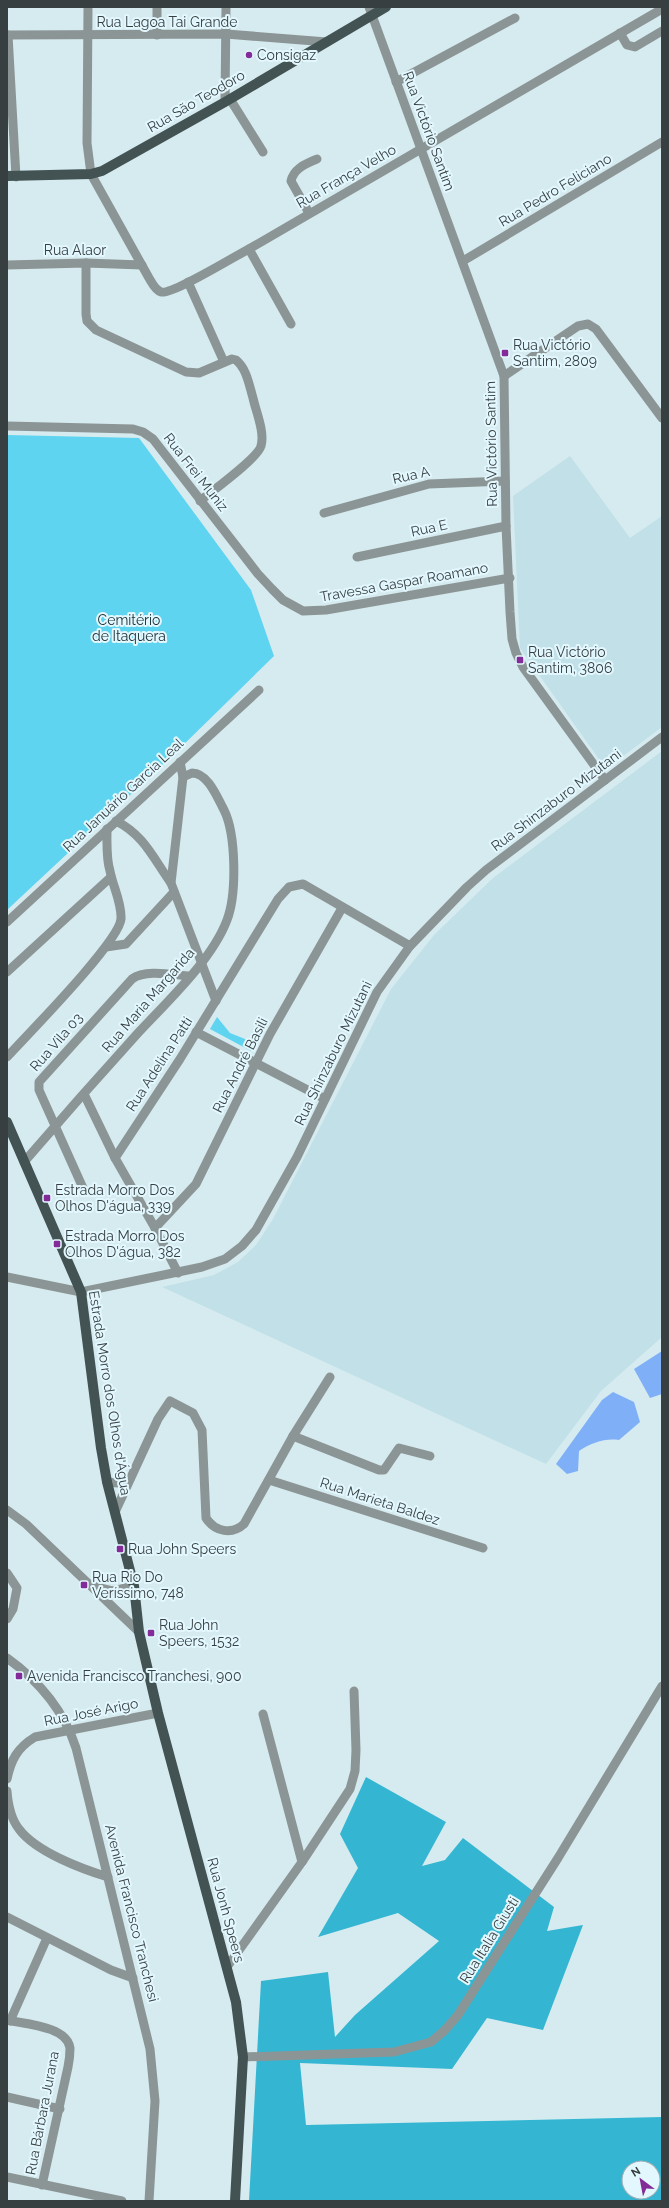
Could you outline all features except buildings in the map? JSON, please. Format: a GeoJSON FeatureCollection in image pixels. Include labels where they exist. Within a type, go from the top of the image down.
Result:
{"type":"FeatureCollection","features":[{"type":"Feature","properties":{"kind":"main road","name":"Rua São Teodoro"},"geometry":{"type":"LineString","coordinates":[[11,177],[90,174],[114,165],[327,42],[371,11],[386,7]]}},
{"type":"Feature","properties":{"kind":"main road","name":"Estrada Morro dos Olhos d'Água"},"geometry":{"type":"LineString","coordinates":[[7,1122],[81,1292],[108,1482],[134,1586],[139,1632]]}},
{"type":"Feature","properties":{"kind":"main road","name":"Rua Jonh Speers"},"geometry":{"type":"LineString","coordinates":[[139,1632],[158,1713],[236,2002],[243,2057],[235,2201]]}},
{"type":"Feature","properties":{"kind":"street"},"geometry":{"type":"LineString","coordinates":[[88,7],[86,143],[90,174]]}},
{"type":"Feature","properties":{"kind":"street"},"geometry":{"type":"LineString","coordinates":[[156,7],[156,35]]}},
{"type":"Feature","properties":{"kind":"street"},"geometry":{"type":"LineString","coordinates":[[226,7],[228,100],[263,152]]}},
{"type":"Feature","properties":{"kind":"street","name":"Rua França Velho"},"geometry":{"type":"LineString","coordinates":[[90,174],[154,286],[162,292],[166,292],[188,282],[249,249],[662,9]]}},
{"type":"Feature","properties":{"kind":"street","name":"Rua Victório Santim"},"geometry":{"type":"LineString","coordinates":[[371,11],[420,149],[463,261],[504,376],[506,526],[510,578],[511,630],[516,654],[523,667],[605,780]]}},
{"type":"Feature","properties":{"kind":"street"},"geometry":{"type":"LineString","coordinates":[[396,82],[515,18]]}},
{"type":"Feature","properties":{"kind":"street"},"geometry":{"type":"LineString","coordinates":[[620,33],[627,45],[635,47],[662,31]]}},
{"type":"Feature","properties":{"kind":"street","name":"Rua Lagoa Tai Grande"},"geometry":{"type":"LineString","coordinates":[[8,35],[88,36],[226,34],[327,42]]}},
{"type":"Feature","properties":{"kind":"street"},"geometry":{"type":"LineString","coordinates":[[8,35],[11,177]]}},
{"type":"Feature","properties":{"kind":"street","name":"Rua Pedro Feliciano"},"geometry":{"type":"LineString","coordinates":[[463,261],[662,142]]}},
{"type":"Feature","properties":{"kind":"street"},"geometry":{"type":"LineString","coordinates":[[309,214],[291,181],[294,173],[302,166],[317,159]]}},
{"type":"Feature","properties":{"kind":"street"},"geometry":{"type":"LineString","coordinates":[[249,249],[291,324]]}},
{"type":"Feature","properties":{"kind":"street"},"geometry":{"type":"LineString","coordinates":[[86,263],[87,321],[96,330],[186,372],[199,372],[224,362],[236,360],[244,370],[256,411],[262,445],[259,452],[251,460],[200,501]]}},
{"type":"Feature","properties":{"kind":"street","name":"Rua Alaor"},"geometry":{"type":"LineString","coordinates":[[7,264],[86,263],[142,265]]}},
{"type":"Feature","properties":{"kind":"street"},"geometry":{"type":"LineString","coordinates":[[188,282],[224,362]]}},
{"type":"Feature","properties":{"kind":"street"},"geometry":{"type":"LineString","coordinates":[[504,376],[578,326],[588,324],[596,329],[662,418]]}},
{"type":"Feature","properties":{"kind":"street","name":"Rua Frei Muniz"},"geometry":{"type":"LineString","coordinates":[[7,426],[133,429],[143,432],[153,439],[200,501],[267,584],[283,600],[303,610]]}},
{"type":"Feature","properties":{"kind":"street","name":"Rua A"},"geometry":{"type":"LineString","coordinates":[[324,513],[429,484],[505,481]]}},
{"type":"Feature","properties":{"kind":"street","name":"Rua E"},"geometry":{"type":"LineString","coordinates":[[357,557],[506,526]]}},
{"type":"Feature","properties":{"kind":"street","name":"Travessa Gaspar Roamano"},"geometry":{"type":"LineString","coordinates":[[303,610],[326,610],[510,578]]}},
{"type":"Feature","properties":{"kind":"street","name":"Rua Januário Garcia Leal"},"geometry":{"type":"LineString","coordinates":[[7,922],[259,690]]}},
{"type":"Feature","properties":{"kind":"street","name":"Rua Shinzaburo Mizutani"},"geometry":{"type":"LineString","coordinates":[[7,1277],[81,1292],[202,1267],[225,1259],[242,1246],[256,1230],[297,1157],[378,992],[410,946],[472,882],[662,737]]}},
{"type":"Feature","properties":{"kind":"street"},"geometry":{"type":"LineString","coordinates":[[106,947],[126,944],[172,888],[183,778],[180,762]]}},
{"type":"Feature","properties":{"kind":"street","name":"Rua Maria Margarida"},"geometry":{"type":"LineString","coordinates":[[24,1162],[54,1126],[202,962],[228,918],[232,891],[233,841],[228,818],[204,778],[192,773],[183,778]]}},
{"type":"Feature","properties":{"kind":"street"},"geometry":{"type":"LineString","coordinates":[[116,821],[130,829],[141,838],[172,888],[216,1001]]}},
{"type":"Feature","properties":{"kind":"street"},"geometry":{"type":"LineString","coordinates":[[7,1057],[106,947],[113,938],[121,920],[108,859],[107,829]]}},
{"type":"Feature","properties":{"kind":"street"},"geometry":{"type":"LineString","coordinates":[[7,972],[111,877]]}},
{"type":"Feature","properties":{"kind":"street","name":"Rua Adelina Patti"},"geometry":{"type":"LineString","coordinates":[[115,1158],[216,1001],[278,899],[289,887],[303,884],[342,908]]}},
{"type":"Feature","properties":{"kind":"street"},"geometry":{"type":"LineString","coordinates":[[342,908],[410,946]]}},
{"type":"Feature","properties":{"kind":"street","name":"Rua André Basili"},"geometry":{"type":"LineString","coordinates":[[155,1228],[196,1184],[255,1063],[342,908]]}},
{"type":"Feature","properties":{"kind":"street","name":"Rua Vila 03"},"geometry":{"type":"LineString","coordinates":[[82,1188],[54,1126],[38,1085],[42,1078],[137,976],[154,974],[190,976]]}},
{"type":"Feature","properties":{"kind":"street"},"geometry":{"type":"LineString","coordinates":[[196,1032],[325,1099]]}},
{"type":"Feature","properties":{"kind":"street"},"geometry":{"type":"LineString","coordinates":[[84,1094],[115,1158],[155,1228],[178,1273]]}},
{"type":"Feature","properties":{"kind":"street"},"geometry":{"type":"LineString","coordinates":[[115,1512],[158,1418],[170,1401],[193,1412],[202,1430],[206,1518],[213,1526],[228,1532],[238,1530],[244,1524],[293,1436],[330,1377]]}},
{"type":"Feature","properties":{"kind":"street"},"geometry":{"type":"LineString","coordinates":[[293,1436],[379,1470],[384,1470],[399,1448],[430,1456]]}},
{"type":"Feature","properties":{"kind":"street"},"geometry":{"type":"LineString","coordinates":[[108,1482],[118,1483],[130,1479]]}},
{"type":"Feature","properties":{"kind":"street","name":"Rua Marieta Baldez"},"geometry":{"type":"LineString","coordinates":[[269,1480],[483,1548]]}},
{"type":"Feature","properties":{"kind":"street"},"geometry":{"type":"LineString","coordinates":[[7,1510],[26,1524],[139,1632]]}},
{"type":"Feature","properties":{"kind":"street"},"geometry":{"type":"LineString","coordinates":[[7,1573],[17,1588],[17,1596],[7,1619]]}},
{"type":"Feature","properties":{"kind":"street"},"geometry":{"type":"LineString","coordinates":[[90,1584],[113,1591],[134,1586]]}},
{"type":"Feature","properties":{"kind":"street","name":"Avenida Francisco Tranchesi"},"geometry":{"type":"LineString","coordinates":[[7,1658],[27,1672],[39,1685],[70,1730],[150,2049],[154,2076],[155,2101],[149,2201]]}},
{"type":"Feature","properties":{"kind":"street","name":"Rua Italia Giusti"},"geometry":{"type":"LineString","coordinates":[[243,2057],[394,2052],[431,2042],[445,2030],[458,2015],[558,1858],[662,1686]]}},
{"type":"Feature","properties":{"kind":"street"},"geometry":{"type":"LineString","coordinates":[[227,1967],[302,1862],[350,1789],[355,1771],[356,1750],[354,1691]]}},
{"type":"Feature","properties":{"kind":"street","name":"Rua José Arigo"},"geometry":{"type":"LineString","coordinates":[[7,1780],[15,1754],[23,1744],[35,1738],[158,1713]]}},
{"type":"Feature","properties":{"kind":"street"},"geometry":{"type":"LineString","coordinates":[[263,1714],[302,1862]]}},
{"type":"Feature","properties":{"kind":"street"},"geometry":{"type":"LineString","coordinates":[[7,1791],[13,1819],[26,1838],[84,1870],[108,1878]]}},
{"type":"Feature","properties":{"kind":"street"},"geometry":{"type":"LineString","coordinates":[[7,1917],[111,1970],[133,1978]]}},
{"type":"Feature","properties":{"kind":"street"},"geometry":{"type":"LineString","coordinates":[[9,2020],[47,1938]]}},
{"type":"Feature","properties":{"kind":"street","name":"Rua Bárbara Jurana"},"geometry":{"type":"LineString","coordinates":[[9,2020],[55,2030],[67,2041],[70,2048],[68,2068],[60,2108],[42,2185]]}},
{"type":"Feature","properties":{"kind":"street"},"geometry":{"type":"LineString","coordinates":[[7,2097],[60,2108]]}},
{"type":"Feature","properties":{"kind":"street"},"geometry":{"type":"LineString","coordinates":[[7,2177],[122,2201]]}},
{"type":"Feature","properties":{"kind":"shaded area"},"geometry":{"type":"Polygon","coordinates":[[[570,456],[630,538],[662,516],[662,727],[606,769],[520,648],[513,496],[570,456]]]}},
{"type":"Feature","properties":{"kind":"shaded area"},"geometry":{"type":"Polygon","coordinates":[[[662,751],[662,1337],[601,1391],[546,1464],[162,1287],[214,1275],[238,1262],[256,1245],[273,1219],[391,989],[434,935],[493,878],[662,751]]]}},
{"type":"Feature","properties":{"kind":"shaded area"},"geometry":{"type":"Polygon","coordinates":[[[662,1351],[662,1394],[650,1398],[634,1369],[662,1351]]]}},
{"type":"Feature","properties":{"kind":"shaded area"},"geometry":{"type":"Polygon","coordinates":[[[613,1392],[634,1402],[640,1422],[619,1440],[598,1442],[579,1451],[578,1471],[567,1474],[556,1464],[602,1400],[613,1392]]]}},
{"type":"Feature","properties":{"kind":"shaded area"},"geometry":{"type":"Polygon","coordinates":[[[366,1777],[446,1822],[422,1866],[445,1860],[463,1838],[554,1907],[547,1931],[583,1925],[543,2030],[487,2018],[452,2069],[300,2063],[306,2125],[662,2117],[662,2201],[249,2201],[261,1981],[328,1972],[335,2037],[355,2015],[439,1941],[398,1913],[318,1937],[358,1868],[340,1834],[366,1777]]]}},
{"type":"Feature","properties":{"kind":"green space","name":"Cemitério de Itaquera"},"geometry":{"type":"Polygon","coordinates":[[[7,435],[139,438],[251,590],[274,656],[175,753],[7,910],[7,435]]]}},
{"type":"Feature","properties":{"kind":"green space"},"geometry":{"type":"Polygon","coordinates":[[[217,1017],[230,1033],[255,1043],[251,1051],[210,1029],[217,1017]]]}},
{"type":"Feature","properties":{"kind":"place","name":"Consigaz"},"geometry":{"type":"Point","coordinates":[249,55]}},
{"type":"Feature","properties":{"kind":"place","name":"Rua Victório Santim, 2809"},"geometry":{"type":"Point","coordinates":[505,353]}},
{"type":"Feature","properties":{"kind":"place","name":"Rua Victório Santim, 3806"},"geometry":{"type":"Point","coordinates":[520,660]}},
{"type":"Feature","properties":{"kind":"place","name":"Estrada Morro Dos Olhos D'água, 339"},"geometry":{"type":"Point","coordinates":[47,1198]}},
{"type":"Feature","properties":{"kind":"place","name":"Estrada Morro Dos Olhos D'água, 382"},"geometry":{"type":"Point","coordinates":[57,1244]}},
{"type":"Feature","properties":{"kind":"place","name":"Rua John Speers"},"geometry":{"type":"Point","coordinates":[120,1549]}},
{"type":"Feature","properties":{"kind":"place","name":"Rua Rio Do Veríssimo, 748"},"geometry":{"type":"Point","coordinates":[84,1585]}},
{"type":"Feature","properties":{"kind":"place","name":"Rua John Speers, 1532"},"geometry":{"type":"Point","coordinates":[151,1633]}},
{"type":"Feature","properties":{"kind":"place","name":"Avenida Francisco Tranchesi, 900"},"geometry":{"type":"Point","coordinates":[19,1676]}}]}
